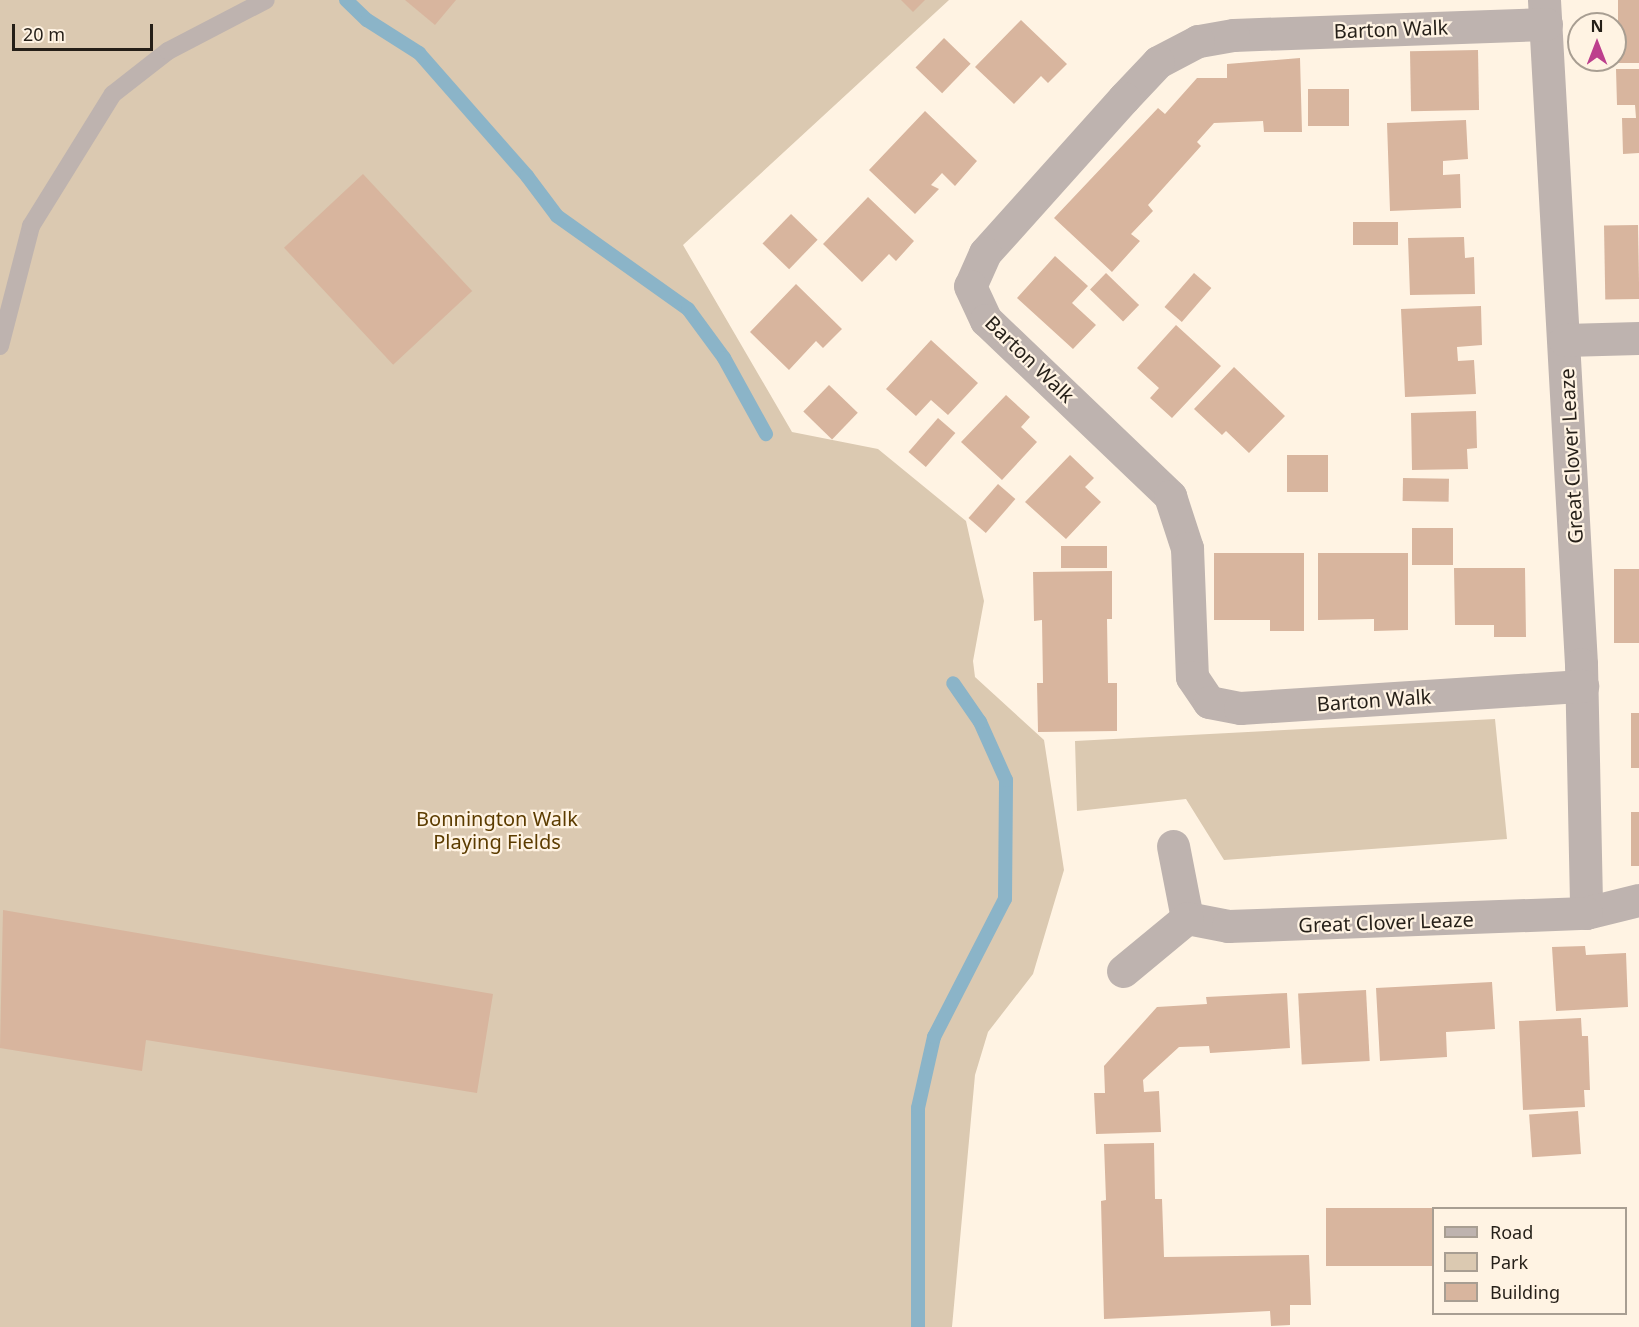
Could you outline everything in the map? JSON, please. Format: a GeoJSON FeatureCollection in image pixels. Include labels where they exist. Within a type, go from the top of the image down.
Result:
{"type":"FeatureCollection","features":[{"type":"Feature","properties":{"kind":"street","name":"Great Clover Leaze"},"geometry":{"type":"LineString","coordinates":[[1545,12],[1565,340],[1582,687],[1586,913]]}},
{"type":"Feature","properties":{"kind":"street","name":"Barton Walk"},"geometry":{"type":"LineString","coordinates":[[1545,12],[1233,35],[1198,41],[1158,62],[1124,98],[985,253],[970,286],[986,320],[1170,496],[1187,548],[1192,677],[1209,702],[1240,708],[1582,687]]}},
{"type":"Feature","properties":{"kind":"street"},"geometry":{"type":"LineString","coordinates":[[1565,340],[1639,338]]}},
{"type":"Feature","properties":{"kind":"street"},"geometry":{"type":"LineString","coordinates":[[1123,971],[1187,918],[1173,846]]}},
{"type":"Feature","properties":{"kind":"street","name":"Great Clover Leaze"},"geometry":{"type":"LineString","coordinates":[[1187,918],[1228,926],[1586,913],[1639,900]]}},
{"type":"Feature","properties":{"kind":"lane"},"geometry":{"type":"LineString","coordinates":[[0,346],[8,304],[31,226],[113,94],[168,51],[266,0]]}},
{"type":"Feature","properties":{"kind":"green space","name":"Bonnington Walk Playing Fields"},"geometry":{"type":"Polygon","coordinates":[[[0,0],[949,0],[683,245],[792,432],[878,449],[966,521],[984,601],[973,661],[975,677],[1044,740],[1064,870],[1033,974],[988,1032],[975,1075],[952,1327],[0,1327],[0,0]]]}},
{"type":"Feature","properties":{"kind":"green space"},"geometry":{"type":"Polygon","coordinates":[[[1495,719],[1507,839],[1224,860],[1186,799],[1077,811],[1075,741],[1495,719]]]}},
{"type":"Feature","properties":{"kind":"building"},"geometry":{"type":"Polygon","coordinates":[[[405,0],[456,0],[435,25],[405,0]]]}},
{"type":"Feature","properties":{"kind":"building"},"geometry":{"type":"Polygon","coordinates":[[[901,0],[925,0],[913,12],[901,0]]]}},
{"type":"Feature","properties":{"kind":"building"},"geometry":{"type":"Polygon","coordinates":[[[1618,0],[1639,0],[1639,63],[1627,63],[1627,12],[1618,12],[1618,0]]]}},
{"type":"Feature","properties":{"kind":"building"},"geometry":{"type":"Polygon","coordinates":[[[1021,20],[1067,64],[1048,83],[1041,76],[1014,104],[975,67],[1021,20]]]}},
{"type":"Feature","properties":{"kind":"building"},"geometry":{"type":"Polygon","coordinates":[[[944,38],[971,64],[942,93],[916,67],[944,38]]]}},
{"type":"Feature","properties":{"kind":"building"},"geometry":{"type":"Polygon","coordinates":[[[1478,50],[1479,110],[1411,111],[1410,51],[1478,50]]]}},
{"type":"Feature","properties":{"kind":"building"},"geometry":{"type":"Polygon","coordinates":[[[1300,58],[1302,132],[1264,132],[1263,121],[1214,123],[1197,142],[1201,146],[1148,205],[1153,211],[1131,234],[1140,241],[1112,272],[1054,218],[1158,108],[1165,114],[1197,78],[1227,78],[1227,64],[1300,58]]]}},
{"type":"Feature","properties":{"kind":"building"},"geometry":{"type":"Polygon","coordinates":[[[1639,69],[1639,153],[1623,154],[1622,118],[1636,118],[1635,105],[1617,105],[1616,72],[1639,69]]]}},
{"type":"Feature","properties":{"kind":"building"},"geometry":{"type":"Polygon","coordinates":[[[1308,89],[1349,89],[1349,126],[1308,126],[1308,89]]]}},
{"type":"Feature","properties":{"kind":"building"},"geometry":{"type":"Polygon","coordinates":[[[925,111],[977,161],[955,186],[942,173],[931,185],[939,189],[915,214],[869,170],[925,111]]]}},
{"type":"Feature","properties":{"kind":"building"},"geometry":{"type":"Polygon","coordinates":[[[1466,120],[1468,159],[1443,161],[1443,175],[1460,174],[1461,208],[1390,211],[1387,123],[1466,120]]]}},
{"type":"Feature","properties":{"kind":"building"},"geometry":{"type":"Polygon","coordinates":[[[363,174],[472,291],[393,365],[284,248],[363,174]]]}},
{"type":"Feature","properties":{"kind":"building"},"geometry":{"type":"Polygon","coordinates":[[[868,197],[914,241],[896,261],[889,254],[862,282],[823,244],[868,197]]]}},
{"type":"Feature","properties":{"kind":"building"},"geometry":{"type":"Polygon","coordinates":[[[791,214],[818,240],[789,269],[763,243],[791,214]]]}},
{"type":"Feature","properties":{"kind":"building"},"geometry":{"type":"Polygon","coordinates":[[[1353,222],[1398,222],[1398,245],[1353,245],[1353,222]]]}},
{"type":"Feature","properties":{"kind":"building"},"geometry":{"type":"Polygon","coordinates":[[[1638,225],[1639,299],[1605,300],[1604,226],[1638,225]]]}},
{"type":"Feature","properties":{"kind":"building"},"geometry":{"type":"Polygon","coordinates":[[[1464,237],[1465,258],[1474,257],[1475,294],[1410,295],[1408,238],[1464,237]]]}},
{"type":"Feature","properties":{"kind":"building"},"geometry":{"type":"Polygon","coordinates":[[[1055,256],[1088,286],[1072,303],[1096,325],[1073,349],[1017,298],[1055,256]]]}},
{"type":"Feature","properties":{"kind":"building"},"geometry":{"type":"Polygon","coordinates":[[[1106,273],[1139,305],[1123,321],[1090,290],[1106,273]]]}},
{"type":"Feature","properties":{"kind":"building"},"geometry":{"type":"Polygon","coordinates":[[[1194,273],[1211,288],[1182,322],[1164,307],[1194,273]]]}},
{"type":"Feature","properties":{"kind":"building"},"geometry":{"type":"Polygon","coordinates":[[[796,284],[842,329],[823,348],[816,341],[789,370],[750,332],[796,284]]]}},
{"type":"Feature","properties":{"kind":"building"},"geometry":{"type":"Polygon","coordinates":[[[1481,306],[1482,345],[1457,347],[1458,361],[1474,360],[1476,394],[1405,397],[1401,309],[1481,306]]]}},
{"type":"Feature","properties":{"kind":"building"},"geometry":{"type":"Polygon","coordinates":[[[1176,325],[1221,366],[1172,418],[1150,398],[1159,388],[1137,368],[1176,325]]]}},
{"type":"Feature","properties":{"kind":"building"},"geometry":{"type":"Polygon","coordinates":[[[931,340],[978,383],[948,415],[931,400],[916,416],[886,389],[931,340]]]}},
{"type":"Feature","properties":{"kind":"building"},"geometry":{"type":"Polygon","coordinates":[[[1234,367],[1285,416],[1249,453],[1226,431],[1222,435],[1194,409],[1234,367]]]}},
{"type":"Feature","properties":{"kind":"building"},"geometry":{"type":"Polygon","coordinates":[[[829,385],[858,413],[832,439],[803,412],[829,385]]]}},
{"type":"Feature","properties":{"kind":"building"},"geometry":{"type":"Polygon","coordinates":[[[1006,395],[1030,417],[1021,427],[1037,442],[1002,480],[961,442],[1006,395]]]}},
{"type":"Feature","properties":{"kind":"building"},"geometry":{"type":"Polygon","coordinates":[[[1476,411],[1477,448],[1467,449],[1468,469],[1412,470],[1411,413],[1476,411]]]}},
{"type":"Feature","properties":{"kind":"building"},"geometry":{"type":"Polygon","coordinates":[[[938,418],[955,433],[926,467],[908,452],[938,418]]]}},
{"type":"Feature","properties":{"kind":"building"},"geometry":{"type":"Polygon","coordinates":[[[1070,455],[1094,478],[1085,487],[1101,502],[1066,539],[1025,502],[1070,455]]]}},
{"type":"Feature","properties":{"kind":"building"},"geometry":{"type":"Polygon","coordinates":[[[1287,455],[1328,455],[1328,492],[1287,492],[1287,455]]]}},
{"type":"Feature","properties":{"kind":"building"},"geometry":{"type":"Polygon","coordinates":[[[1403,478],[1449,479],[1449,502],[1403,501],[1403,478]]]}},
{"type":"Feature","properties":{"kind":"building"},"geometry":{"type":"Polygon","coordinates":[[[998,484],[1015,499],[986,533],[968,518],[998,484]]]}},
{"type":"Feature","properties":{"kind":"building"},"geometry":{"type":"Polygon","coordinates":[[[1412,528],[1453,528],[1453,565],[1412,565],[1412,528]]]}},
{"type":"Feature","properties":{"kind":"building"},"geometry":{"type":"Polygon","coordinates":[[[1061,546],[1107,546],[1107,568],[1061,568],[1061,546]]]}},
{"type":"Feature","properties":{"kind":"building"},"geometry":{"type":"Polygon","coordinates":[[[1214,553],[1304,553],[1304,631],[1270,631],[1270,620],[1214,620],[1214,553]]]}},
{"type":"Feature","properties":{"kind":"building"},"geometry":{"type":"Polygon","coordinates":[[[1318,553],[1408,553],[1408,630],[1374,631],[1374,619],[1318,620],[1318,553]]]}},
{"type":"Feature","properties":{"kind":"building"},"geometry":{"type":"Polygon","coordinates":[[[1454,568],[1525,568],[1526,637],[1494,637],[1494,625],[1455,625],[1454,568]]]}},
{"type":"Feature","properties":{"kind":"building"},"geometry":{"type":"Polygon","coordinates":[[[1614,569],[1639,569],[1639,643],[1614,643],[1614,569]]]}},
{"type":"Feature","properties":{"kind":"building"},"geometry":{"type":"Polygon","coordinates":[[[1112,571],[1112,619],[1107,619],[1108,683],[1117,683],[1117,731],[1038,732],[1037,683],[1043,683],[1042,620],[1034,621],[1033,572],[1112,571]]]}},
{"type":"Feature","properties":{"kind":"building"},"geometry":{"type":"Polygon","coordinates":[[[1631,713],[1639,713],[1639,768],[1631,768],[1631,713]]]}},
{"type":"Feature","properties":{"kind":"building"},"geometry":{"type":"Polygon","coordinates":[[[1631,812],[1639,812],[1639,866],[1631,866],[1631,812]]]}},
{"type":"Feature","properties":{"kind":"building"},"geometry":{"type":"Polygon","coordinates":[[[3,910],[493,994],[477,1093],[146,1040],[142,1071],[0,1048],[3,910]]]}},
{"type":"Feature","properties":{"kind":"building"},"geometry":{"type":"Polygon","coordinates":[[[1585,946],[1586,955],[1626,953],[1628,1007],[1556,1011],[1552,947],[1585,946]]]}},
{"type":"Feature","properties":{"kind":"building"},"geometry":{"type":"Polygon","coordinates":[[[1492,982],[1495,1029],[1446,1032],[1447,1057],[1380,1061],[1376,988],[1492,982]]]}},
{"type":"Feature","properties":{"kind":"building"},"geometry":{"type":"Polygon","coordinates":[[[1366,990],[1370,1061],[1302,1064],[1298,994],[1366,990]]]}},
{"type":"Feature","properties":{"kind":"building"},"geometry":{"type":"Polygon","coordinates":[[[1287,993],[1290,1048],[1210,1053],[1209,1046],[1179,1047],[1143,1080],[1144,1092],[1159,1091],[1161,1132],[1096,1134],[1094,1093],[1105,1093],[1104,1066],[1157,1007],[1207,1004],[1206,997],[1287,993]]]}},
{"type":"Feature","properties":{"kind":"building"},"geometry":{"type":"Polygon","coordinates":[[[1581,1018],[1582,1036],[1588,1036],[1590,1090],[1584,1090],[1585,1107],[1523,1110],[1519,1021],[1581,1018]]]}},
{"type":"Feature","properties":{"kind":"building"},"geometry":{"type":"Polygon","coordinates":[[[1578,1111],[1581,1154],[1532,1157],[1529,1114],[1578,1111]]]}},
{"type":"Feature","properties":{"kind":"building"},"geometry":{"type":"Polygon","coordinates":[[[1154,1143],[1155,1199],[1162,1199],[1164,1257],[1309,1255],[1311,1305],[1290,1305],[1290,1325],[1271,1326],[1270,1311],[1104,1319],[1101,1201],[1106,1200],[1104,1144],[1154,1143]]]}},
{"type":"Feature","properties":{"kind":"building"},"geometry":{"type":"Polygon","coordinates":[[[1326,1208],[1432,1208],[1432,1266],[1326,1266],[1326,1208]]]}},
{"type":"Feature","properties":{"kind":"waterway"},"geometry":{"type":"LineString","coordinates":[[346,0],[367,20],[419,53],[527,176],[557,216],[688,309],[724,358],[766,434]]}},
{"type":"Feature","properties":{"kind":"waterway"},"geometry":{"type":"LineString","coordinates":[[918,1327],[918,1108],[934,1037],[1005,899],[1006,780],[980,722],[953,683]]}}]}
